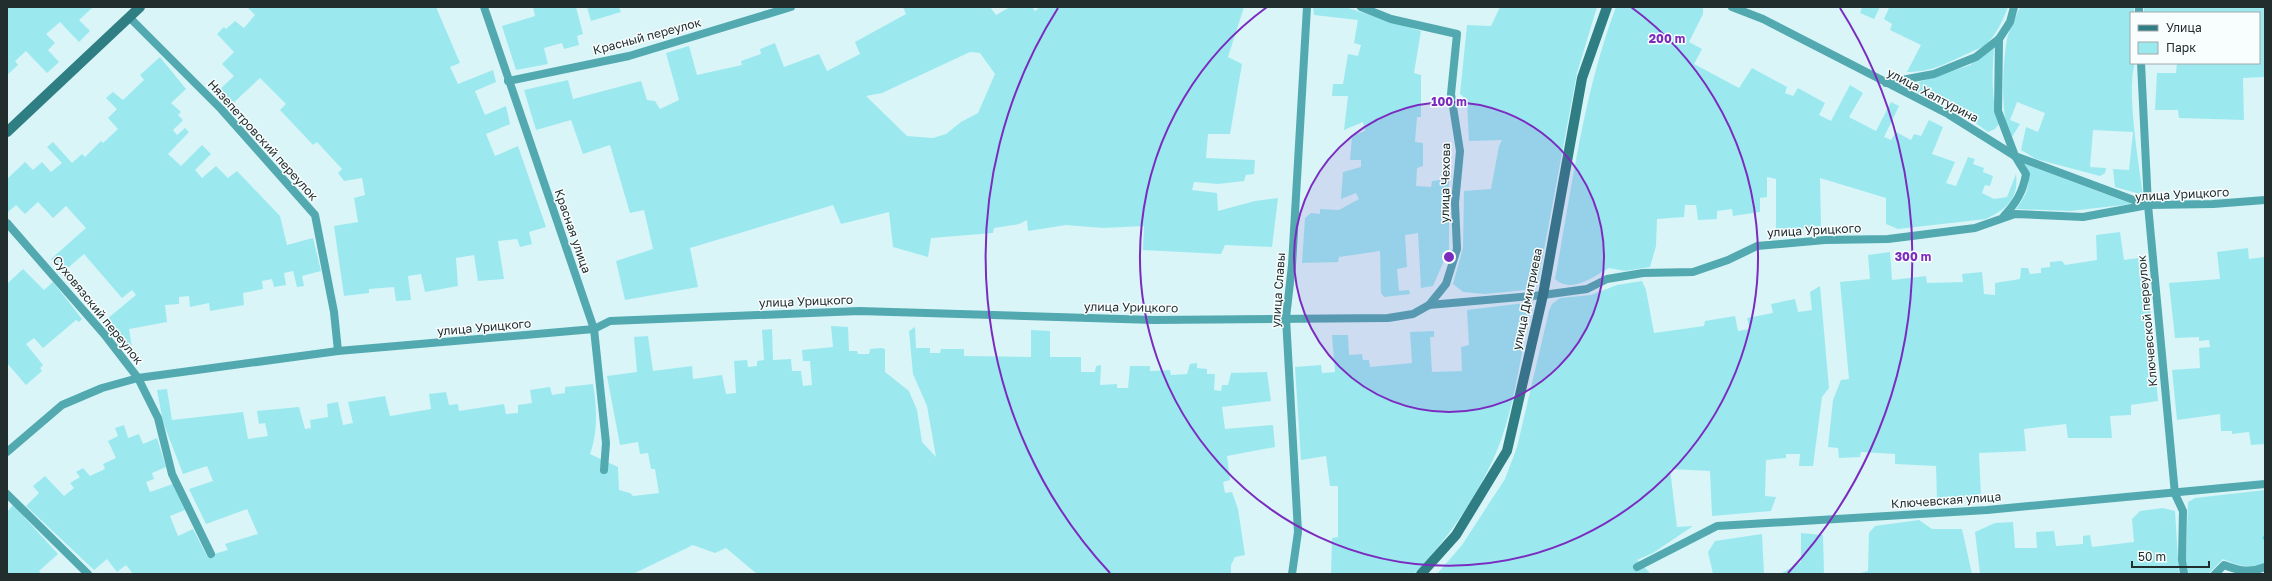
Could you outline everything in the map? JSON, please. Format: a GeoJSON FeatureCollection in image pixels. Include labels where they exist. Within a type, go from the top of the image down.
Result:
{"type":"FeatureCollection","features":[{"type":"Feature","properties":{"kind":"street"},"geometry":{"type":"LineString","coordinates":[[7,132],[140,7]]}},
{"type":"Feature","properties":{"kind":"street","name":"Красная улица"},"geometry":{"type":"LineString","coordinates":[[484,7],[508,81],[594,329],[606,443],[604,470]]}},
{"type":"Feature","properties":{"kind":"street","name":"Красный переулок"},"geometry":{"type":"LineString","coordinates":[[508,81],[629,56],[791,7]]}},
{"type":"Feature","properties":{"kind":"street","name":"улица Славы"},"geometry":{"type":"LineString","coordinates":[[1292,574],[1298,532],[1286,318],[1292,265],[1307,7]]}},
{"type":"Feature","properties":{"kind":"street","name":"улица Чехова"},"geometry":{"type":"LineString","coordinates":[[1361,7],[1390,18],[1457,34],[1451,94],[1460,151],[1456,203],[1457,249],[1446,284],[1428,305]]}},
{"type":"Feature","properties":{"kind":"street","name":"улица Дмитриева"},"geometry":{"type":"LineString","coordinates":[[1421,574],[1456,535],[1507,451],[1543,295],[1582,78],[1608,7]]}},
{"type":"Feature","properties":{"kind":"street","name":"улица Халтурина"},"geometry":{"type":"LineString","coordinates":[[1732,7],[1763,19],[1948,114],[2015,156],[2148,205]]}},
{"type":"Feature","properties":{"kind":"street"},"geometry":{"type":"LineString","coordinates":[[1886,83],[1934,74],[1976,57],[1999,39],[2010,22],[2014,7]]}},
{"type":"Feature","properties":{"kind":"street","name":"Нязепетровский переулок"},"geometry":{"type":"LineString","coordinates":[[129,17],[221,109],[315,215],[334,312],[338,351]]}},
{"type":"Feature","properties":{"kind":"street"},"geometry":{"type":"LineString","coordinates":[[1999,39],[1998,111],[2015,156],[2026,174],[2024,188],[2017,201],[2004,216]]}},
{"type":"Feature","properties":{"kind":"street","name":"Ключевской переулок"},"geometry":{"type":"LineString","coordinates":[[2142,64],[2148,205],[2175,494],[2183,511],[2182,560],[2184,574]]}},
{"type":"Feature","properties":{"kind":"street","name":"улица Урицкого"},"geometry":{"type":"LineString","coordinates":[[7,452],[62,405],[102,388],[138,378],[338,351],[594,329],[610,321],[859,311],[1154,320],[1388,318],[1412,314],[1428,305],[1543,295],[1587,289],[1607,279],[1636,274],[1693,272],[1728,260],[1757,246],[1825,240],[1888,239],[1975,228],[2004,216],[2015,214],[2083,217],[2148,205],[2213,204],[2265,200]]}},
{"type":"Feature","properties":{"kind":"street","name":"Суховязский переулок"},"geometry":{"type":"LineString","coordinates":[[7,223],[104,334],[138,378],[158,418],[172,474],[211,554]]}},
{"type":"Feature","properties":{"kind":"street","name":"Ключевская улица"},"geometry":{"type":"LineString","coordinates":[[1637,567],[1716,526],[1987,510],[2175,494],[2265,484]]}},
{"type":"Feature","properties":{"kind":"street"},"geometry":{"type":"LineString","coordinates":[[7,494],[88,574]]}},
{"type":"Feature","properties":{"kind":"street"},"geometry":{"type":"LineString","coordinates":[[2215,574],[2224,565],[2238,571],[2255,571],[2265,567]]}},
{"type":"Feature","properties":{"kind":"green space"},"geometry":{"type":"Polygon","coordinates":[[[7,7],[93,7],[79,20],[90,31],[79,42],[60,22],[46,34],[55,43],[48,50],[59,62],[47,73],[26,51],[15,61],[18,65],[7,75],[7,7]]]}},
{"type":"Feature","properties":{"kind":"green space"},"geometry":{"type":"Polygon","coordinates":[[[247,7],[436,7],[460,63],[450,67],[458,84],[493,70],[496,82],[475,91],[485,115],[506,106],[510,124],[486,134],[495,156],[518,146],[546,227],[529,232],[532,244],[520,247],[517,239],[498,241],[504,279],[478,281],[474,255],[456,258],[458,286],[425,292],[421,274],[408,276],[411,300],[396,301],[394,287],[369,289],[369,293],[344,296],[334,226],[358,222],[354,198],[365,195],[362,178],[344,181],[338,173],[342,169],[317,142],[313,145],[280,110],[286,104],[260,78],[230,106],[216,93],[234,76],[222,64],[234,52],[217,34],[224,27],[226,29],[235,21],[244,28],[255,15],[247,7]]]}},
{"type":"Feature","properties":{"kind":"green space"},"geometry":{"type":"Polygon","coordinates":[[[533,7],[576,7],[583,34],[577,36],[579,45],[564,49],[562,43],[544,48],[548,64],[516,70],[502,26],[535,16],[533,7]]]}},
{"type":"Feature","properties":{"kind":"green space"},"geometry":{"type":"Polygon","coordinates":[[[587,7],[619,7],[621,12],[591,21],[587,7]]]}},
{"type":"Feature","properties":{"kind":"green space"},"geometry":{"type":"Polygon","coordinates":[[[903,7],[990,7],[996,15],[1010,7],[1032,7],[1035,11],[1040,7],[1244,7],[1228,57],[1242,64],[1230,134],[1208,134],[1206,158],[1255,160],[1254,174],[1246,175],[1244,181],[1218,184],[1194,182],[1192,190],[1217,193],[1218,211],[1255,201],[1278,198],[1272,247],[1225,245],[1221,254],[1143,250],[1144,226],[1103,228],[1066,225],[1028,231],[1027,220],[1019,224],[994,228],[993,233],[931,238],[928,257],[893,247],[889,212],[841,224],[833,205],[690,248],[698,287],[625,300],[616,261],[653,249],[644,210],[630,213],[610,145],[583,154],[571,120],[536,130],[524,90],[568,80],[573,99],[641,81],[647,100],[655,101],[660,109],[679,100],[666,53],[689,46],[697,75],[742,65],[741,61],[761,54],[760,49],[775,43],[784,67],[819,54],[827,71],[860,54],[855,42],[906,14],[903,7]],[[970,52],[882,93],[866,96],[907,136],[933,138],[946,134],[961,122],[978,113],[995,74],[980,53],[970,52]]]}},
{"type":"Feature","properties":{"kind":"green space"},"geometry":{"type":"Polygon","coordinates":[[[1313,7],[1345,7],[1421,31],[1414,73],[1421,75],[1421,117],[1417,117],[1415,142],[1423,143],[1423,166],[1417,168],[1416,186],[1431,187],[1432,181],[1449,179],[1449,249],[1433,286],[1421,288],[1418,233],[1405,235],[1407,267],[1397,269],[1399,291],[1409,290],[1410,294],[1384,297],[1381,293],[1380,251],[1339,257],[1338,262],[1302,263],[1305,218],[1311,213],[1320,214],[1320,209],[1339,210],[1359,199],[1356,193],[1341,199],[1343,172],[1361,167],[1361,160],[1350,160],[1352,136],[1365,131],[1363,122],[1344,130],[1348,96],[1332,96],[1333,84],[1343,84],[1348,54],[1358,56],[1361,45],[1354,43],[1358,20],[1314,15],[1313,7]]]}},
{"type":"Feature","properties":{"kind":"green space"},"geometry":{"type":"Polygon","coordinates":[[[1500,7],[1597,7],[1577,73],[1538,282],[1525,290],[1485,294],[1463,292],[1453,284],[1463,248],[1464,191],[1491,189],[1499,146],[1502,140],[1469,141],[1467,100],[1460,94],[1467,25],[1491,26],[1500,7]]]}},
{"type":"Feature","properties":{"kind":"green space"},"geometry":{"type":"Polygon","coordinates":[[[1616,7],[1703,7],[1703,14],[1689,42],[1702,49],[1694,64],[1739,88],[1752,68],[1787,87],[1785,93],[1793,96],[1798,88],[1825,103],[1819,115],[1831,121],[1850,85],[1863,93],[1849,117],[1876,131],[1891,102],[1899,106],[1884,137],[1891,140],[1896,132],[1911,140],[1914,134],[1921,136],[1929,120],[1943,127],[1932,154],[1955,162],[1946,183],[1956,186],[1968,157],[1975,159],[1973,164],[1984,168],[1983,172],[1993,176],[1990,186],[1985,185],[1982,193],[1994,199],[2007,197],[2016,174],[2016,190],[2006,207],[1986,219],[1898,229],[1886,224],[1886,198],[1820,178],[1821,226],[1776,232],[1776,179],[1767,177],[1767,197],[1760,198],[1760,212],[1733,216],[1732,209],[1717,211],[1717,219],[1698,220],[1696,205],[1685,205],[1684,217],[1657,219],[1656,246],[1650,267],[1625,271],[1609,268],[1582,282],[1568,285],[1561,283],[1555,279],[1580,142],[1595,73],[1616,7]]]}},
{"type":"Feature","properties":{"kind":"green space"},"geometry":{"type":"Polygon","coordinates":[[[1862,7],[1880,7],[1874,19],[1860,13],[1862,7]]]}},
{"type":"Feature","properties":{"kind":"green space"},"geometry":{"type":"Polygon","coordinates":[[[1888,7],[2008,7],[1996,32],[1983,46],[1932,69],[1907,72],[1921,45],[1890,30],[1892,24],[1884,19],[1889,8],[1888,7]]]}},
{"type":"Feature","properties":{"kind":"green space"},"geometry":{"type":"Polygon","coordinates":[[[2020,7],[2134,7],[2134,12],[2130,12],[2130,64],[2135,64],[2132,90],[2133,108],[2136,147],[2143,195],[2115,187],[2113,169],[2129,170],[2133,132],[2093,130],[2090,167],[2106,168],[2105,173],[2100,176],[2036,159],[2021,150],[2026,127],[2038,132],[2045,113],[2017,102],[2010,120],[2020,124],[2012,137],[2005,118],[2003,90],[2004,61],[2007,39],[2020,7]]]}},
{"type":"Feature","properties":{"kind":"green space"},"geometry":{"type":"Polygon","coordinates":[[[2144,7],[2265,7],[2265,77],[2243,78],[2244,120],[2179,118],[2178,110],[2155,110],[2157,73],[2176,73],[2177,64],[2260,64],[2260,12],[2144,12],[2144,7]]]}},
{"type":"Feature","properties":{"kind":"green space"},"geometry":{"type":"Polygon","coordinates":[[[1994,48],[1993,96],[1999,124],[1995,129],[1988,132],[1945,101],[1935,101],[1907,89],[1910,85],[1970,65],[1994,48]]]}},
{"type":"Feature","properties":{"kind":"green space"},"geometry":{"type":"Polygon","coordinates":[[[160,57],[186,89],[171,103],[181,112],[178,115],[183,120],[173,130],[177,135],[185,128],[189,132],[168,154],[181,166],[202,145],[211,154],[195,170],[202,178],[216,166],[228,178],[237,171],[280,216],[287,245],[313,238],[321,271],[302,276],[304,286],[297,287],[293,271],[284,273],[286,285],[274,287],[272,279],[262,281],[263,289],[243,293],[244,305],[210,311],[209,303],[190,307],[189,296],[179,297],[179,304],[165,305],[167,322],[129,329],[133,354],[107,319],[136,295],[132,290],[122,298],[84,254],[63,272],[51,259],[86,228],[66,206],[53,218],[38,202],[25,214],[16,205],[7,213],[7,179],[25,162],[33,170],[42,162],[51,172],[62,163],[47,147],[53,142],[72,163],[82,154],[85,157],[101,141],[103,143],[118,129],[108,118],[117,109],[106,98],[113,92],[123,100],[144,80],[140,75],[160,57]]]}},
{"type":"Feature","properties":{"kind":"green space"},"geometry":{"type":"Polygon","coordinates":[[[2025,164],[2132,204],[2070,211],[2016,209],[2026,193],[2029,182],[2029,176],[2025,164]]]}},
{"type":"Feature","properties":{"kind":"green space"},"geometry":{"type":"Polygon","coordinates":[[[2120,232],[2124,260],[2146,257],[2158,401],[2131,405],[2131,415],[2110,416],[2112,438],[2068,438],[2066,424],[2024,429],[2026,451],[1979,453],[1981,497],[1937,499],[1936,466],[1895,464],[1895,454],[1861,452],[1860,457],[1839,458],[1838,448],[1828,447],[1833,400],[1841,380],[1849,379],[1840,282],[1870,279],[1868,255],[1890,252],[1892,280],[1926,276],[1927,283],[1963,282],[1962,274],[1982,272],[1984,294],[1995,295],[1995,283],[2020,279],[2021,268],[2028,268],[2030,274],[2041,273],[2041,268],[2050,267],[2050,262],[2062,261],[2065,265],[2097,260],[2096,235],[2120,232]]]}},
{"type":"Feature","properties":{"kind":"green space"},"geometry":{"type":"Polygon","coordinates":[[[2248,248],[2249,259],[2265,257],[2265,444],[2251,445],[2249,432],[2232,434],[2232,431],[2221,431],[2220,414],[2177,420],[2172,370],[2200,368],[2199,348],[2210,347],[2209,340],[2199,341],[2199,337],[2175,338],[2169,283],[2220,279],[2217,252],[2248,248]]]}},
{"type":"Feature","properties":{"kind":"green space"},"geometry":{"type":"Polygon","coordinates":[[[23,269],[44,290],[53,282],[82,319],[79,322],[76,320],[43,348],[34,338],[26,344],[43,365],[40,368],[42,371],[26,385],[7,363],[7,284],[23,269]]]}},
{"type":"Feature","properties":{"kind":"green space"},"geometry":{"type":"Polygon","coordinates":[[[1642,281],[1646,290],[1654,333],[1704,326],[1705,321],[1735,316],[1738,331],[1750,329],[1747,318],[1773,313],[1771,304],[1795,299],[1798,312],[1812,310],[1810,292],[1820,286],[1829,388],[1822,397],[1813,466],[1799,466],[1800,454],[1786,454],[1786,458],[1766,460],[1765,496],[1776,497],[1771,511],[1712,516],[1710,471],[1670,469],[1677,527],[1693,526],[1653,553],[1637,560],[1651,574],[1437,574],[1462,545],[1505,479],[1517,447],[1549,311],[1552,304],[1560,298],[1591,295],[1617,285],[1642,281]]]}},
{"type":"Feature","properties":{"kind":"green space"},"geometry":{"type":"Polygon","coordinates":[[[1525,303],[1531,308],[1513,400],[1503,436],[1480,486],[1450,532],[1414,574],[1331,574],[1332,538],[1338,537],[1338,486],[1330,486],[1326,456],[1301,460],[1295,367],[1321,365],[1322,373],[1335,372],[1332,335],[1348,335],[1349,355],[1362,354],[1363,360],[1369,360],[1370,367],[1412,363],[1410,332],[1434,331],[1434,337],[1430,337],[1432,372],[1462,371],[1461,347],[1469,345],[1467,310],[1525,303]]]}},
{"type":"Feature","properties":{"kind":"green space"},"geometry":{"type":"Polygon","coordinates":[[[831,326],[848,327],[849,351],[857,351],[858,354],[869,354],[870,349],[885,349],[885,372],[909,391],[917,410],[922,442],[936,457],[927,406],[913,374],[909,331],[915,327],[916,348],[930,348],[930,353],[940,353],[941,349],[964,349],[964,356],[1031,357],[1031,330],[1050,331],[1050,357],[1081,357],[1081,372],[1095,372],[1096,366],[1101,365],[1100,385],[1117,384],[1117,388],[1128,388],[1130,366],[1150,366],[1150,371],[1170,370],[1171,375],[1187,374],[1190,364],[1197,363],[1197,368],[1207,369],[1207,374],[1215,374],[1214,390],[1221,391],[1222,385],[1228,385],[1231,373],[1267,372],[1271,401],[1222,407],[1225,429],[1273,425],[1275,447],[1227,456],[1230,480],[1223,482],[1225,493],[1232,492],[1238,509],[1245,555],[1235,557],[1231,565],[1231,574],[757,574],[726,548],[715,553],[693,545],[633,574],[133,574],[126,565],[117,572],[107,559],[94,570],[26,506],[39,493],[33,486],[45,476],[64,496],[74,488],[70,483],[80,477],[76,472],[83,468],[90,476],[105,469],[103,464],[116,458],[108,441],[118,436],[115,428],[124,425],[128,438],[139,434],[143,444],[157,438],[166,467],[152,473],[154,479],[146,482],[150,492],[173,484],[185,510],[170,516],[178,536],[193,529],[207,556],[228,550],[225,544],[258,534],[247,509],[206,524],[189,489],[213,481],[207,466],[183,474],[163,422],[157,390],[167,389],[172,420],[243,412],[248,439],[268,436],[265,423],[259,424],[257,411],[299,407],[305,429],[311,428],[310,420],[328,417],[327,404],[338,402],[343,425],[353,423],[348,402],[385,396],[390,416],[431,409],[429,394],[446,392],[449,405],[458,404],[459,411],[504,404],[506,414],[518,413],[518,405],[532,403],[530,390],[550,387],[552,395],[565,393],[565,387],[593,384],[596,428],[590,454],[618,467],[619,490],[630,493],[633,496],[659,493],[655,469],[651,469],[648,453],[640,454],[638,442],[620,445],[607,376],[637,372],[634,337],[648,336],[653,371],[692,366],[693,379],[722,375],[726,394],[736,393],[734,361],[747,360],[748,367],[757,366],[757,361],[764,360],[762,330],[772,329],[773,360],[791,359],[792,371],[801,371],[803,386],[812,385],[810,361],[803,361],[802,350],[833,347],[831,326]]]}},
{"type":"Feature","properties":{"kind":"green space"},"geometry":{"type":"Polygon","coordinates":[[[2265,490],[2265,563],[2254,566],[2244,566],[2223,559],[2208,574],[2188,574],[2186,560],[2188,502],[2195,498],[2265,490]]]}},
{"type":"Feature","properties":{"kind":"green space"},"geometry":{"type":"Polygon","coordinates":[[[13,505],[58,554],[39,571],[41,574],[7,574],[7,512],[13,505]]]}},
{"type":"Feature","properties":{"kind":"green space"},"geometry":{"type":"Polygon","coordinates":[[[2163,508],[2175,511],[2179,574],[1980,574],[1975,532],[1995,523],[2013,522],[2015,548],[2037,548],[2036,532],[2054,531],[2056,546],[2083,544],[2083,536],[2090,535],[2092,547],[2134,542],[2132,519],[2140,511],[2163,508]]]}},
{"type":"Feature","properties":{"kind":"green space"},"geometry":{"type":"Polygon","coordinates":[[[1919,520],[1932,529],[1962,529],[1972,574],[1856,574],[1868,571],[1869,533],[1875,526],[1919,520]]]}},
{"type":"Feature","properties":{"kind":"green space"},"geometry":{"type":"Polygon","coordinates":[[[1801,533],[1823,535],[1824,574],[1780,574],[1801,562],[1801,533]]]}},
{"type":"Feature","properties":{"kind":"green space"},"geometry":{"type":"Polygon","coordinates":[[[1762,534],[1764,574],[1713,574],[1708,552],[1715,541],[1762,534]]]}}]}
